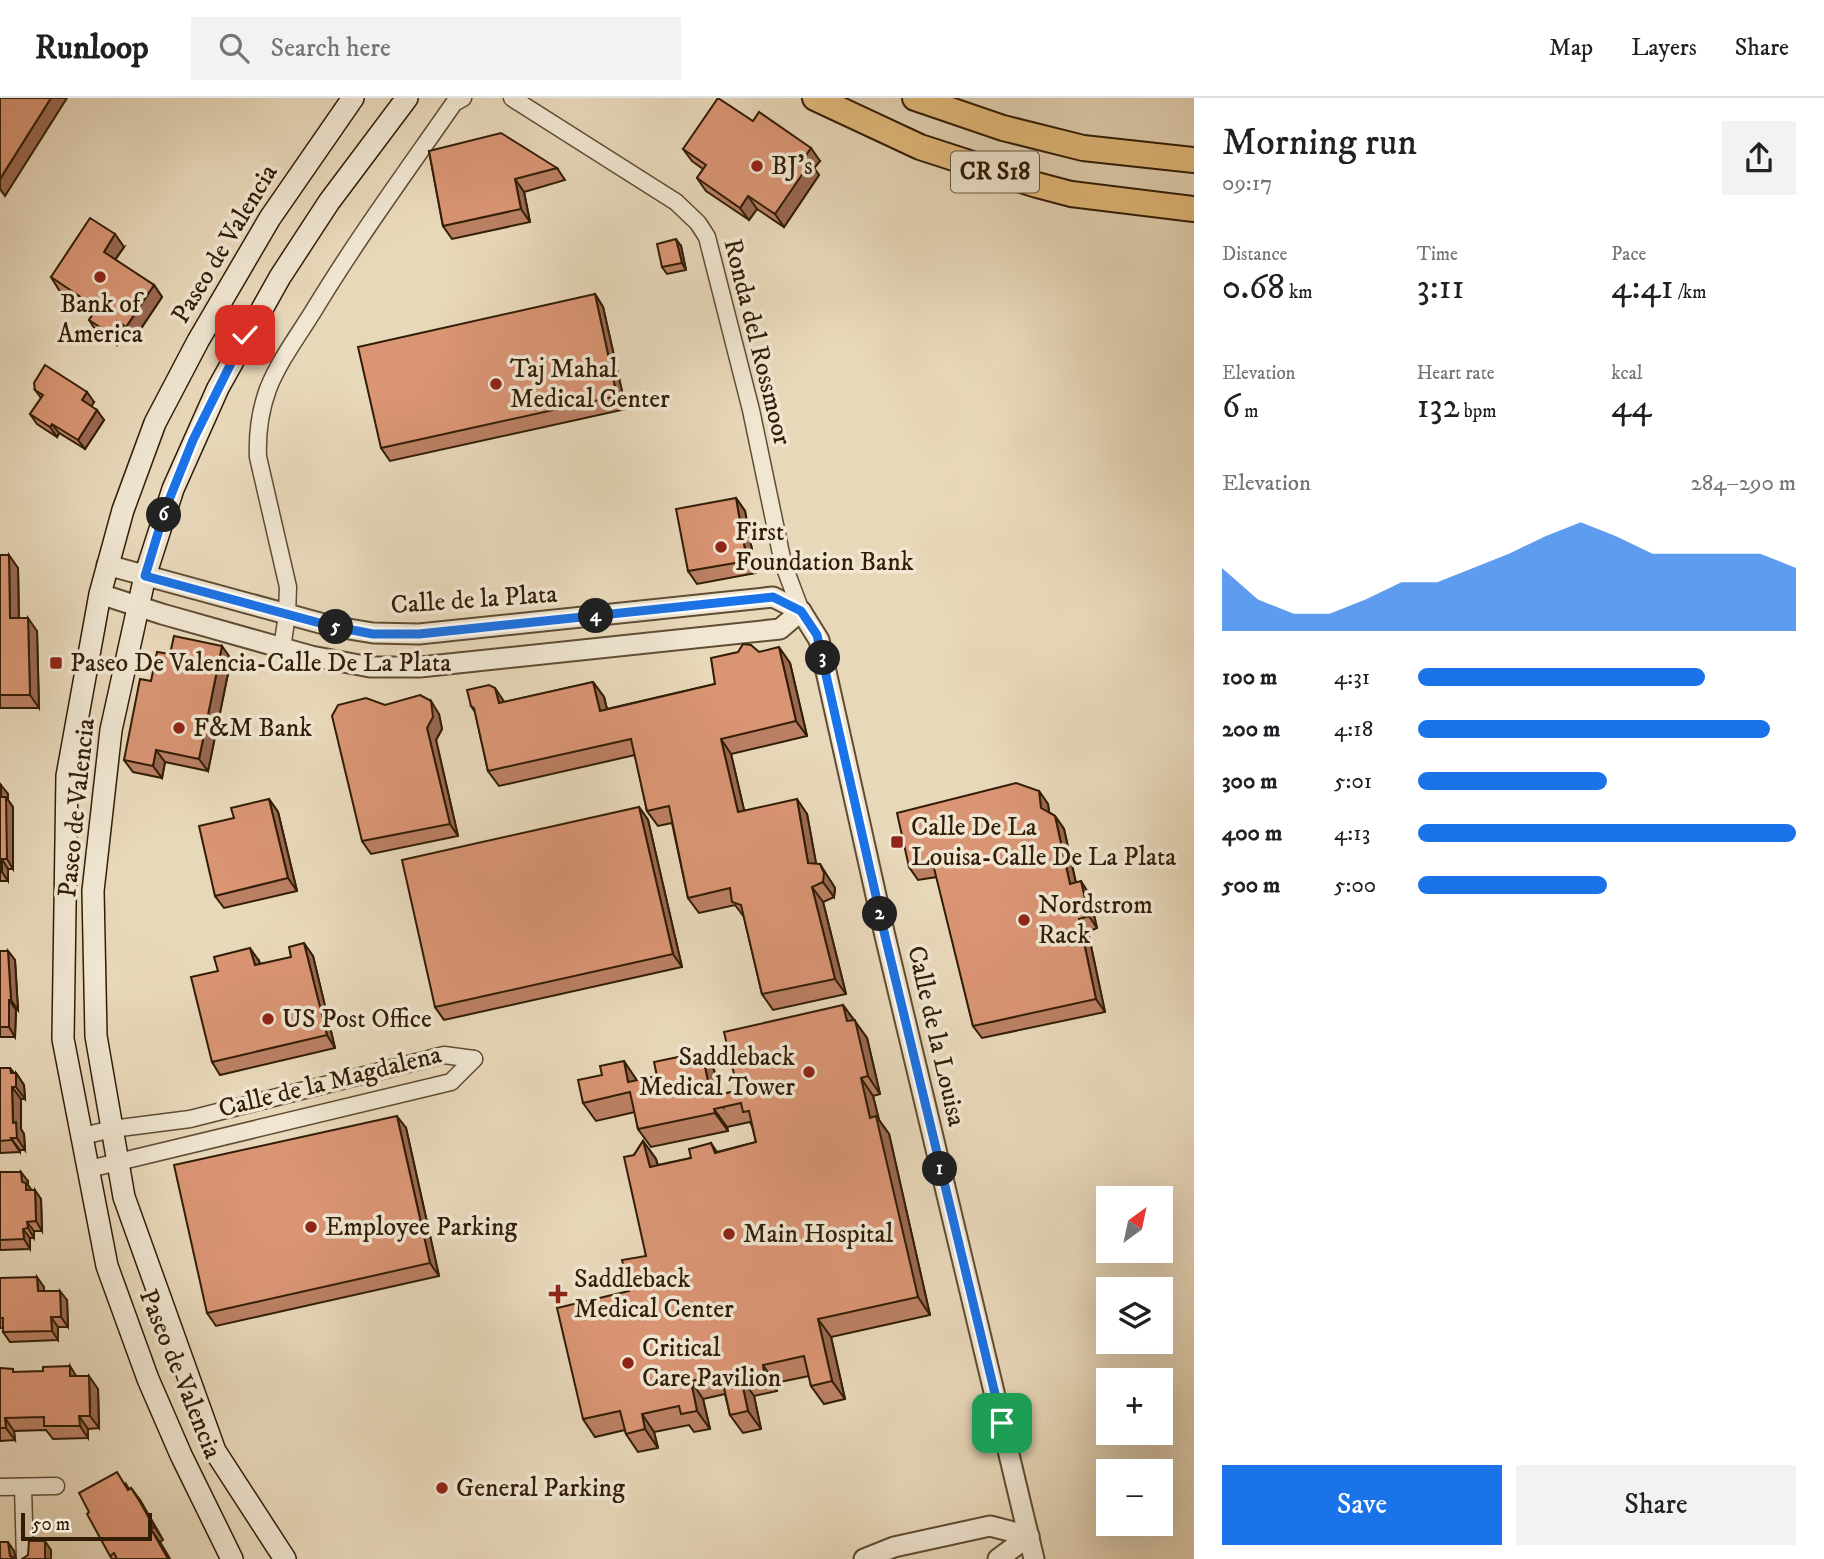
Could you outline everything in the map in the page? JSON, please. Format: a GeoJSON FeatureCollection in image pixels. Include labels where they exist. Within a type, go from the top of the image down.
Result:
{"type":"FeatureCollection","features":[{"type":"Feature","properties":{"kind":"main road","name":"Paseo de Valencia"},"geometry":{"type":"LineString","coordinates":[[232,1559],[181,1455],[148,1379],[107,1266],[63,1039],[67,776],[107,565],[123,510],[155,423],[270,218],[353,98]]}},
{"type":"Feature","properties":{"kind":"main road","name":"Paseo de Valencia"},"geometry":{"type":"LineString","coordinates":[[285,1559],[215,1451],[124,1197],[96,1036],[93,891],[111,730],[145,576],[178,477],[213,398],[279,277],[329,202],[407,98]]}},
{"type":"Feature","properties":{"kind":"main road"},"geometry":{"type":"LineString","coordinates":[[373,145],[391,137],[422,98]]}},
{"type":"Feature","properties":{"kind":"main road","name":"CR S18"},"geometry":{"type":"LineString","coordinates":[[815,98],[920,147],[1037,185],[1071,194],[1194,209]]}},
{"type":"Feature","properties":{"kind":"main road","name":"CR S18"},"geometry":{"type":"LineString","coordinates":[[915,98],[1003,128],[1083,148],[1194,160]]}},
{"type":"Feature","properties":{"kind":"street"},"geometry":{"type":"LineString","coordinates":[[282,648],[288,587],[258,457],[260,415],[280,365],[342,263],[454,103],[463,98]]}},
{"type":"Feature","properties":{"kind":"street","name":"Ronda del Rossmoor"},"geometry":{"type":"LineString","coordinates":[[512,98],[676,202],[698,223],[707,237],[751,411],[783,564],[801,611]]}},
{"type":"Feature","properties":{"kind":"street","name":"Calle de la Plata"},"geometry":{"type":"LineString","coordinates":[[107,565],[287,615],[373,634],[419,634],[773,597],[801,611]]}},
{"type":"Feature","properties":{"kind":"street"},"geometry":{"type":"LineString","coordinates":[[100,594],[282,648],[350,664],[394,668],[780,629],[801,611]]}},
{"type":"Feature","properties":{"kind":"street","name":"Calle de la Louisa"},"geometry":{"type":"LineString","coordinates":[[801,611],[819,640],[885,936],[1034,1559]]}},
{"type":"Feature","properties":{"kind":"street","name":"Calle de la Magdalena"},"geometry":{"type":"LineString","coordinates":[[83,1136],[112,1129],[190,1119],[444,1055],[474,1059],[451,1082],[89,1168]]}},
{"type":"Feature","properties":{"kind":"street"},"geometry":{"type":"LineString","coordinates":[[0,1487],[56,1486]]}},
{"type":"Feature","properties":{"kind":"street"},"geometry":{"type":"LineString","coordinates":[[23,1487],[25,1559]]}},
{"type":"Feature","properties":{"kind":"street"},"geometry":{"type":"LineString","coordinates":[[864,1559],[894,1547],[990,1526],[1029,1536]]}},
{"type":"Feature","properties":{"kind":"street"},"geometry":{"type":"LineString","coordinates":[[998,1559],[1029,1536]]}},
{"type":"Feature","properties":{"kind":"building"},"geometry":{"type":"Polygon","coordinates":[[[0,98],[51,98],[0,179],[0,98]]]}},
{"type":"Feature","properties":{"kind":"building","name":"BJ's"},"geometry":{"type":"Polygon","coordinates":[[[718,98],[753,121],[759,112],[811,148],[804,158],[810,163],[775,214],[748,196],[740,208],[697,178],[706,165],[683,149],[718,98]]]}},
{"type":"Feature","properties":{"kind":"building"},"geometry":{"type":"Polygon","coordinates":[[[501,133],[557,168],[515,179],[521,209],[443,226],[429,151],[501,133]]]}},
{"type":"Feature","properties":{"kind":"building","name":"Bank of America"},"geometry":{"type":"Polygon","coordinates":[[[90,218],[115,234],[104,252],[154,285],[126,327],[117,321],[109,333],[89,320],[97,308],[51,277],[90,218]]]}},
{"type":"Feature","properties":{"kind":"building"},"geometry":{"type":"Polygon","coordinates":[[[676,239],[682,263],[662,267],[657,244],[676,239]]]}},
{"type":"Feature","properties":{"kind":"building","name":"Taj Mahal Medical Center"},"geometry":{"type":"Polygon","coordinates":[[[595,294],[617,396],[381,448],[358,347],[595,294]]]}},
{"type":"Feature","properties":{"kind":"building"},"geometry":{"type":"Polygon","coordinates":[[[45,365],[87,392],[82,400],[97,410],[78,440],[30,414],[43,395],[35,390],[34,383],[45,365]]]}},
{"type":"Feature","properties":{"kind":"building","name":"First Foundation Bank"},"geometry":{"type":"Polygon","coordinates":[[[736,498],[747,561],[688,571],[676,509],[736,498]]]}},
{"type":"Feature","properties":{"kind":"building"},"geometry":{"type":"Polygon","coordinates":[[[0,555],[9,555],[10,618],[28,618],[30,695],[0,695],[0,555]]]}},
{"type":"Feature","properties":{"kind":"building","name":"F&M Bank"},"geometry":{"type":"Polygon","coordinates":[[[174,636],[222,646],[199,759],[156,750],[153,766],[124,760],[140,679],[151,681],[157,652],[170,654],[174,636]]]}},
{"type":"Feature","properties":{"kind":"building"},"geometry":{"type":"Polygon","coordinates":[[[743,644],[751,645],[759,652],[779,647],[796,721],[721,739],[738,812],[797,799],[808,863],[820,864],[824,873],[823,882],[812,887],[835,979],[762,994],[741,905],[732,902],[730,888],[688,898],[669,806],[647,811],[631,739],[488,771],[474,708],[467,690],[489,685],[495,688],[499,703],[593,682],[600,711],[715,684],[711,658],[738,652],[743,644]]]}},
{"type":"Feature","properties":{"kind":"building"},"geometry":{"type":"Polygon","coordinates":[[[420,695],[431,701],[433,717],[427,728],[450,824],[362,841],[332,716],[338,705],[366,698],[385,705],[420,695]]]}},
{"type":"Feature","properties":{"kind":"building","name":"Nordstrom Rack"},"geometry":{"type":"Polygon","coordinates":[[[1016,783],[1039,791],[1041,808],[1055,816],[1070,884],[1081,881],[1089,916],[1079,919],[1096,999],[973,1026],[933,864],[909,867],[897,813],[1016,783]]]}},
{"type":"Feature","properties":{"kind":"building"},"geometry":{"type":"Polygon","coordinates":[[[0,785],[1,797],[6,797],[7,859],[2,859],[2,872],[0,872],[0,785]]]}},
{"type":"Feature","properties":{"kind":"building"},"geometry":{"type":"Polygon","coordinates":[[[269,799],[288,878],[215,896],[199,826],[234,818],[231,808],[269,799]]]}},
{"type":"Feature","properties":{"kind":"building"},"geometry":{"type":"Polygon","coordinates":[[[639,807],[673,954],[435,1007],[402,860],[639,807]]]}},
{"type":"Feature","properties":{"kind":"building","name":"US Post Office"},"geometry":{"type":"Polygon","coordinates":[[[304,943],[327,1035],[212,1062],[191,977],[218,971],[214,957],[250,948],[255,965],[291,957],[289,947],[304,943]]]}},
{"type":"Feature","properties":{"kind":"building"},"geometry":{"type":"Polygon","coordinates":[[[0,951],[8,951],[11,1000],[9,1027],[0,1027],[0,951]]]}},
{"type":"Feature","properties":{"kind":"building"},"geometry":{"type":"Polygon","coordinates":[[[843,1005],[847,1021],[855,1020],[868,1076],[861,1078],[870,1118],[876,1116],[918,1297],[818,1319],[832,1381],[811,1386],[804,1356],[763,1365],[764,1373],[741,1378],[748,1411],[730,1415],[721,1374],[691,1381],[697,1411],[681,1414],[679,1406],[642,1414],[645,1429],[626,1434],[620,1411],[583,1419],[557,1308],[629,1291],[622,1260],[646,1256],[624,1157],[634,1155],[643,1141],[650,1167],[691,1158],[689,1149],[711,1143],[715,1153],[756,1142],[749,1111],[743,1112],[741,1103],[714,1109],[715,1113],[638,1129],[630,1092],[583,1103],[578,1080],[602,1075],[600,1066],[624,1061],[628,1082],[657,1076],[654,1062],[702,1052],[711,1096],[738,1091],[724,1032],[843,1005]]]}},
{"type":"Feature","properties":{"kind":"building"},"geometry":{"type":"Polygon","coordinates":[[[0,1068],[10,1068],[11,1073],[16,1073],[16,1087],[12,1087],[13,1123],[16,1122],[17,1138],[0,1141],[0,1068]]]}},
{"type":"Feature","properties":{"kind":"building","name":"Employee Parking"},"geometry":{"type":"Polygon","coordinates":[[[397,1116],[430,1263],[207,1313],[174,1165],[397,1116]]]}},
{"type":"Feature","properties":{"kind":"building"},"geometry":{"type":"Polygon","coordinates":[[[0,1172],[21,1172],[26,1190],[35,1190],[36,1221],[27,1222],[28,1228],[23,1229],[24,1239],[0,1240],[0,1172]]]}},
{"type":"Feature","properties":{"kind":"building"},"geometry":{"type":"Polygon","coordinates":[[[37,1277],[38,1291],[60,1291],[61,1317],[51,1317],[52,1331],[3,1332],[3,1318],[0,1318],[0,1278],[37,1277]]]}},
{"type":"Feature","properties":{"kind":"building"},"geometry":{"type":"Polygon","coordinates":[[[70,1366],[70,1376],[89,1376],[90,1416],[79,1416],[80,1426],[44,1426],[44,1417],[5,1418],[6,1428],[0,1428],[0,1368],[13,1369],[13,1372],[43,1371],[43,1367],[70,1366]]]}},
{"type":"Feature","properties":{"kind":"building"},"geometry":{"type":"Polygon","coordinates":[[[117,1472],[128,1490],[131,1488],[140,1502],[168,1559],[117,1559],[114,1553],[110,1556],[79,1493],[117,1472]]]}},
{"type":"Feature","properties":{"kind":"building"},"geometry":{"type":"Polygon","coordinates":[[[29,1541],[45,1541],[45,1559],[22,1559],[28,1555],[29,1541]]]}},
{"type":"Feature","properties":{"kind":"building"},"geometry":{"type":"Polygon","coordinates":[[[0,1542],[8,1542],[10,1556],[16,1559],[0,1559],[0,1542]]]}},
{"type":"Feature","properties":{"kind":"place","name":"BJ's"},"geometry":{"type":"Point","coordinates":[757,166]}},
{"type":"Feature","properties":{"kind":"place","name":"Bank of America"},"geometry":{"type":"Point","coordinates":[100,277]}},
{"type":"Feature","properties":{"kind":"place","name":"Taj Mahal Medical Center"},"geometry":{"type":"Point","coordinates":[496,384]}},
{"type":"Feature","properties":{"kind":"place","name":"First Foundation Bank"},"geometry":{"type":"Point","coordinates":[721,547]}},
{"type":"Feature","properties":{"kind":"place","name":"Paseo De Valencia-Calle De La Plata"},"geometry":{"type":"Point","coordinates":[56,663]}},
{"type":"Feature","properties":{"kind":"place","name":"F&M Bank"},"geometry":{"type":"Point","coordinates":[179,728]}},
{"type":"Feature","properties":{"kind":"place","name":"Calle De La Louisa-Calle De La Plata"},"geometry":{"type":"Point","coordinates":[897,842]}},
{"type":"Feature","properties":{"kind":"place","name":"Nordstrom Rack"},"geometry":{"type":"Point","coordinates":[1024,920]}},
{"type":"Feature","properties":{"kind":"place","name":"US Post Office"},"geometry":{"type":"Point","coordinates":[268,1019]}},
{"type":"Feature","properties":{"kind":"place","name":"Saddleback Medical Tower"},"geometry":{"type":"Point","coordinates":[809,1072]}},
{"type":"Feature","properties":{"kind":"place","name":"Employee Parking"},"geometry":{"type":"Point","coordinates":[311,1227]}},
{"type":"Feature","properties":{"kind":"place","name":"Main Hospital"},"geometry":{"type":"Point","coordinates":[729,1234]}},
{"type":"Feature","properties":{"kind":"place","name":"Saddleback Medical Center"},"geometry":{"type":"Point","coordinates":[558,1294]}},
{"type":"Feature","properties":{"kind":"place","name":"Critical Care Pavilion"},"geometry":{"type":"Point","coordinates":[628,1363]}},
{"type":"Feature","properties":{"kind":"place","name":"General Parking"},"geometry":{"type":"Point","coordinates":[442,1488]}},
{"type":"Feature","properties":{"kind":"route"},"geometry":{"type":"LineString","coordinates":[[245,335],[193,440],[165,510],[145,576],[331,626],[373,634],[419,634],[773,597],[801,611],[817,635],[885,936],[1002,1423]]}}]}
